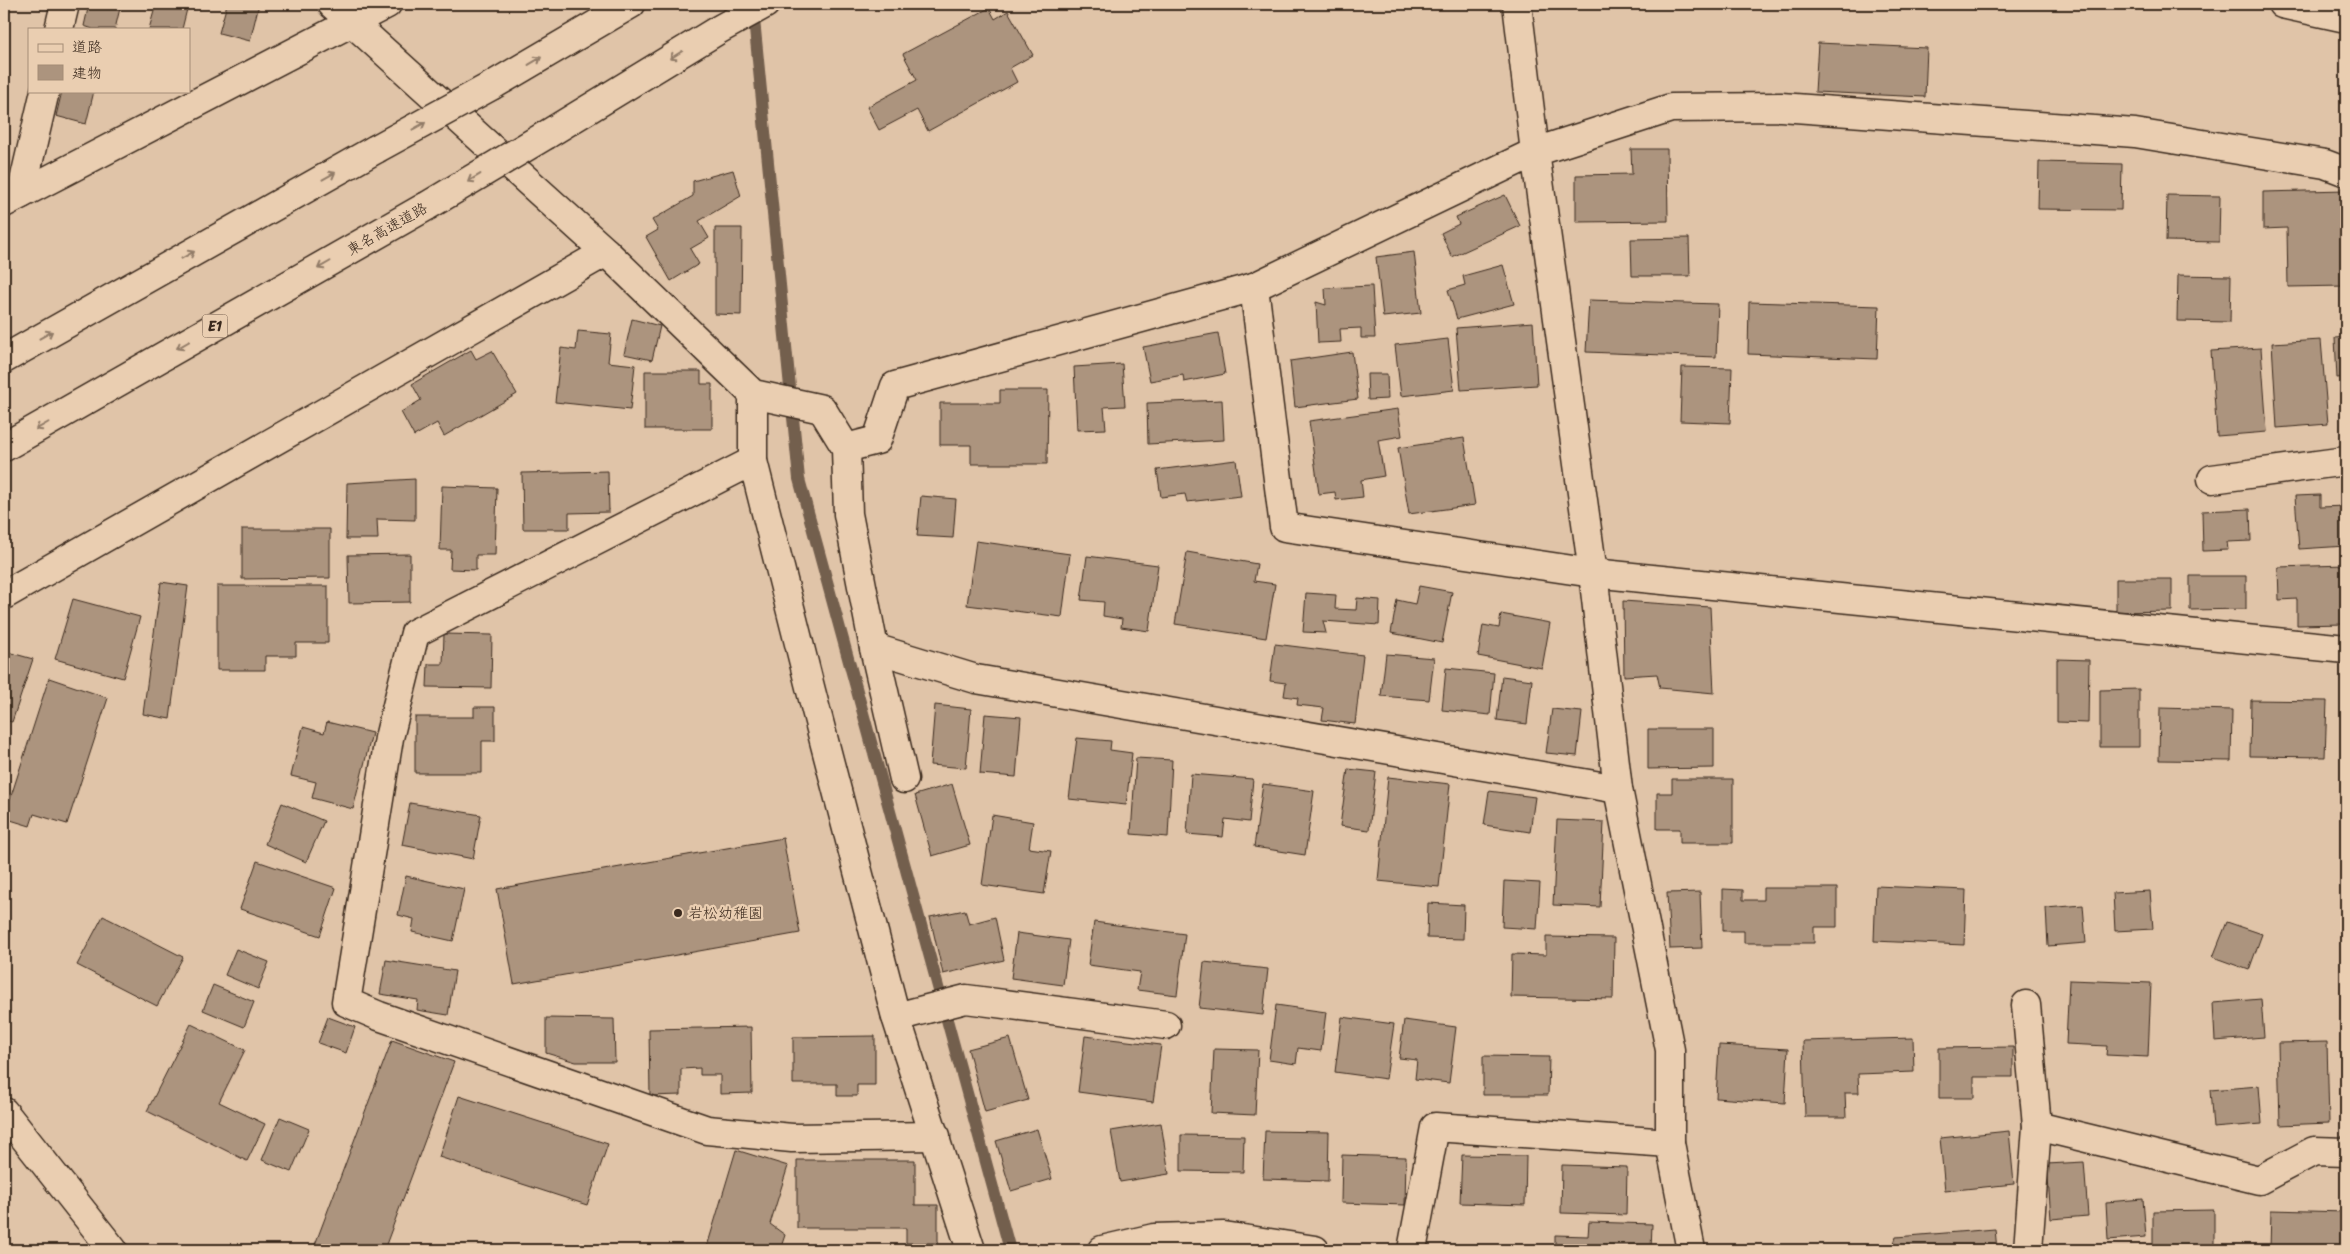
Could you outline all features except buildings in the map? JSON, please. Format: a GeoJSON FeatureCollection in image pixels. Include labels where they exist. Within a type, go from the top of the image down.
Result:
{"type":"FeatureCollection","features":[{"type":"Feature","properties":{"kind":"main road"},"geometry":{"type":"LineString","coordinates":[[59,28],[65,4]]}},
{"type":"Feature","properties":{"kind":"main road"},"geometry":{"type":"LineString","coordinates":[[12,199],[342,12],[387,4]]}},
{"type":"Feature","properties":{"kind":"main road"},"geometry":{"type":"LineString","coordinates":[[4,359],[376,149],[492,86],[631,4]]}},
{"type":"Feature","properties":{"kind":"main road","name":"東名高速道路"},"geometry":{"type":"LineString","coordinates":[[4,447],[427,206],[546,136],[718,30],[765,4]]}},
{"type":"Feature","properties":{"kind":"main road"},"geometry":{"type":"LineString","coordinates":[[1517,4],[1535,152],[1593,573],[1618,789],[1670,1050],[1670,1143],[1691,1250]]}},
{"type":"Feature","properties":{"kind":"main road"},"geometry":{"type":"LineString","coordinates":[[2282,4],[2346,18]]}},
{"type":"Feature","properties":{"kind":"main road"},"geometry":{"type":"LineString","coordinates":[[342,12],[606,252],[758,395],[822,409],[846,448],[848,514],[874,648],[904,779]]}},
{"type":"Feature","properties":{"kind":"main road"},"geometry":{"type":"LineString","coordinates":[[12,199],[45,92]]}},
{"type":"Feature","properties":{"kind":"main road"},"geometry":{"type":"LineString","coordinates":[[846,448],[877,440],[894,386],[1254,287],[1535,152],[1671,108],[1781,107],[2135,133],[2325,164],[2346,172]]}},
{"type":"Feature","properties":{"kind":"main road"},"geometry":{"type":"LineString","coordinates":[[4,595],[606,252]]}},
{"type":"Feature","properties":{"kind":"main road"},"geometry":{"type":"LineString","coordinates":[[1254,287],[1284,527],[1593,573],[2346,649]]}},
{"type":"Feature","properties":{"kind":"main road"},"geometry":{"type":"LineString","coordinates":[[758,395],[753,461],[905,1014],[936,1136],[971,1250]]}},
{"type":"Feature","properties":{"kind":"main road"},"geometry":{"type":"LineString","coordinates":[[2212,479],[2346,460]]}},
{"type":"Feature","properties":{"kind":"main road"},"geometry":{"type":"LineString","coordinates":[[753,461],[415,634],[389,738],[346,1002],[379,1016],[706,1130],[792,1138],[936,1136]]}},
{"type":"Feature","properties":{"kind":"main road"},"geometry":{"type":"LineString","coordinates":[[874,648],[976,679],[1618,789]]}},
{"type":"Feature","properties":{"kind":"main road"},"geometry":{"type":"LineString","coordinates":[[905,1014],[966,999],[1166,1025]]}},
{"type":"Feature","properties":{"kind":"main road"},"geometry":{"type":"LineString","coordinates":[[2026,1005],[2038,1126],[2028,1250]]}},
{"type":"Feature","properties":{"kind":"main road"},"geometry":{"type":"LineString","coordinates":[[4,1112],[113,1250]]}},
{"type":"Feature","properties":{"kind":"main road"},"geometry":{"type":"LineString","coordinates":[[2038,1126],[2259,1180],[2314,1151],[2346,1152]]}},
{"type":"Feature","properties":{"kind":"main road"},"geometry":{"type":"LineString","coordinates":[[1412,1250],[1435,1127],[1670,1143]]}},
{"type":"Feature","properties":{"kind":"main road"},"geometry":{"type":"LineString","coordinates":[[1102,1250],[1154,1238],[1224,1236],[1315,1250]]}},
{"type":"Feature","properties":{"kind":"waterway"},"geometry":{"type":"LineString","coordinates":[[753,9],[799,479],[1010,1250]]}},
{"type":"Feature","properties":{"kind":"place","name":"岩松幼稚園"},"geometry":{"type":"Point","coordinates":[678,913]}}]}
